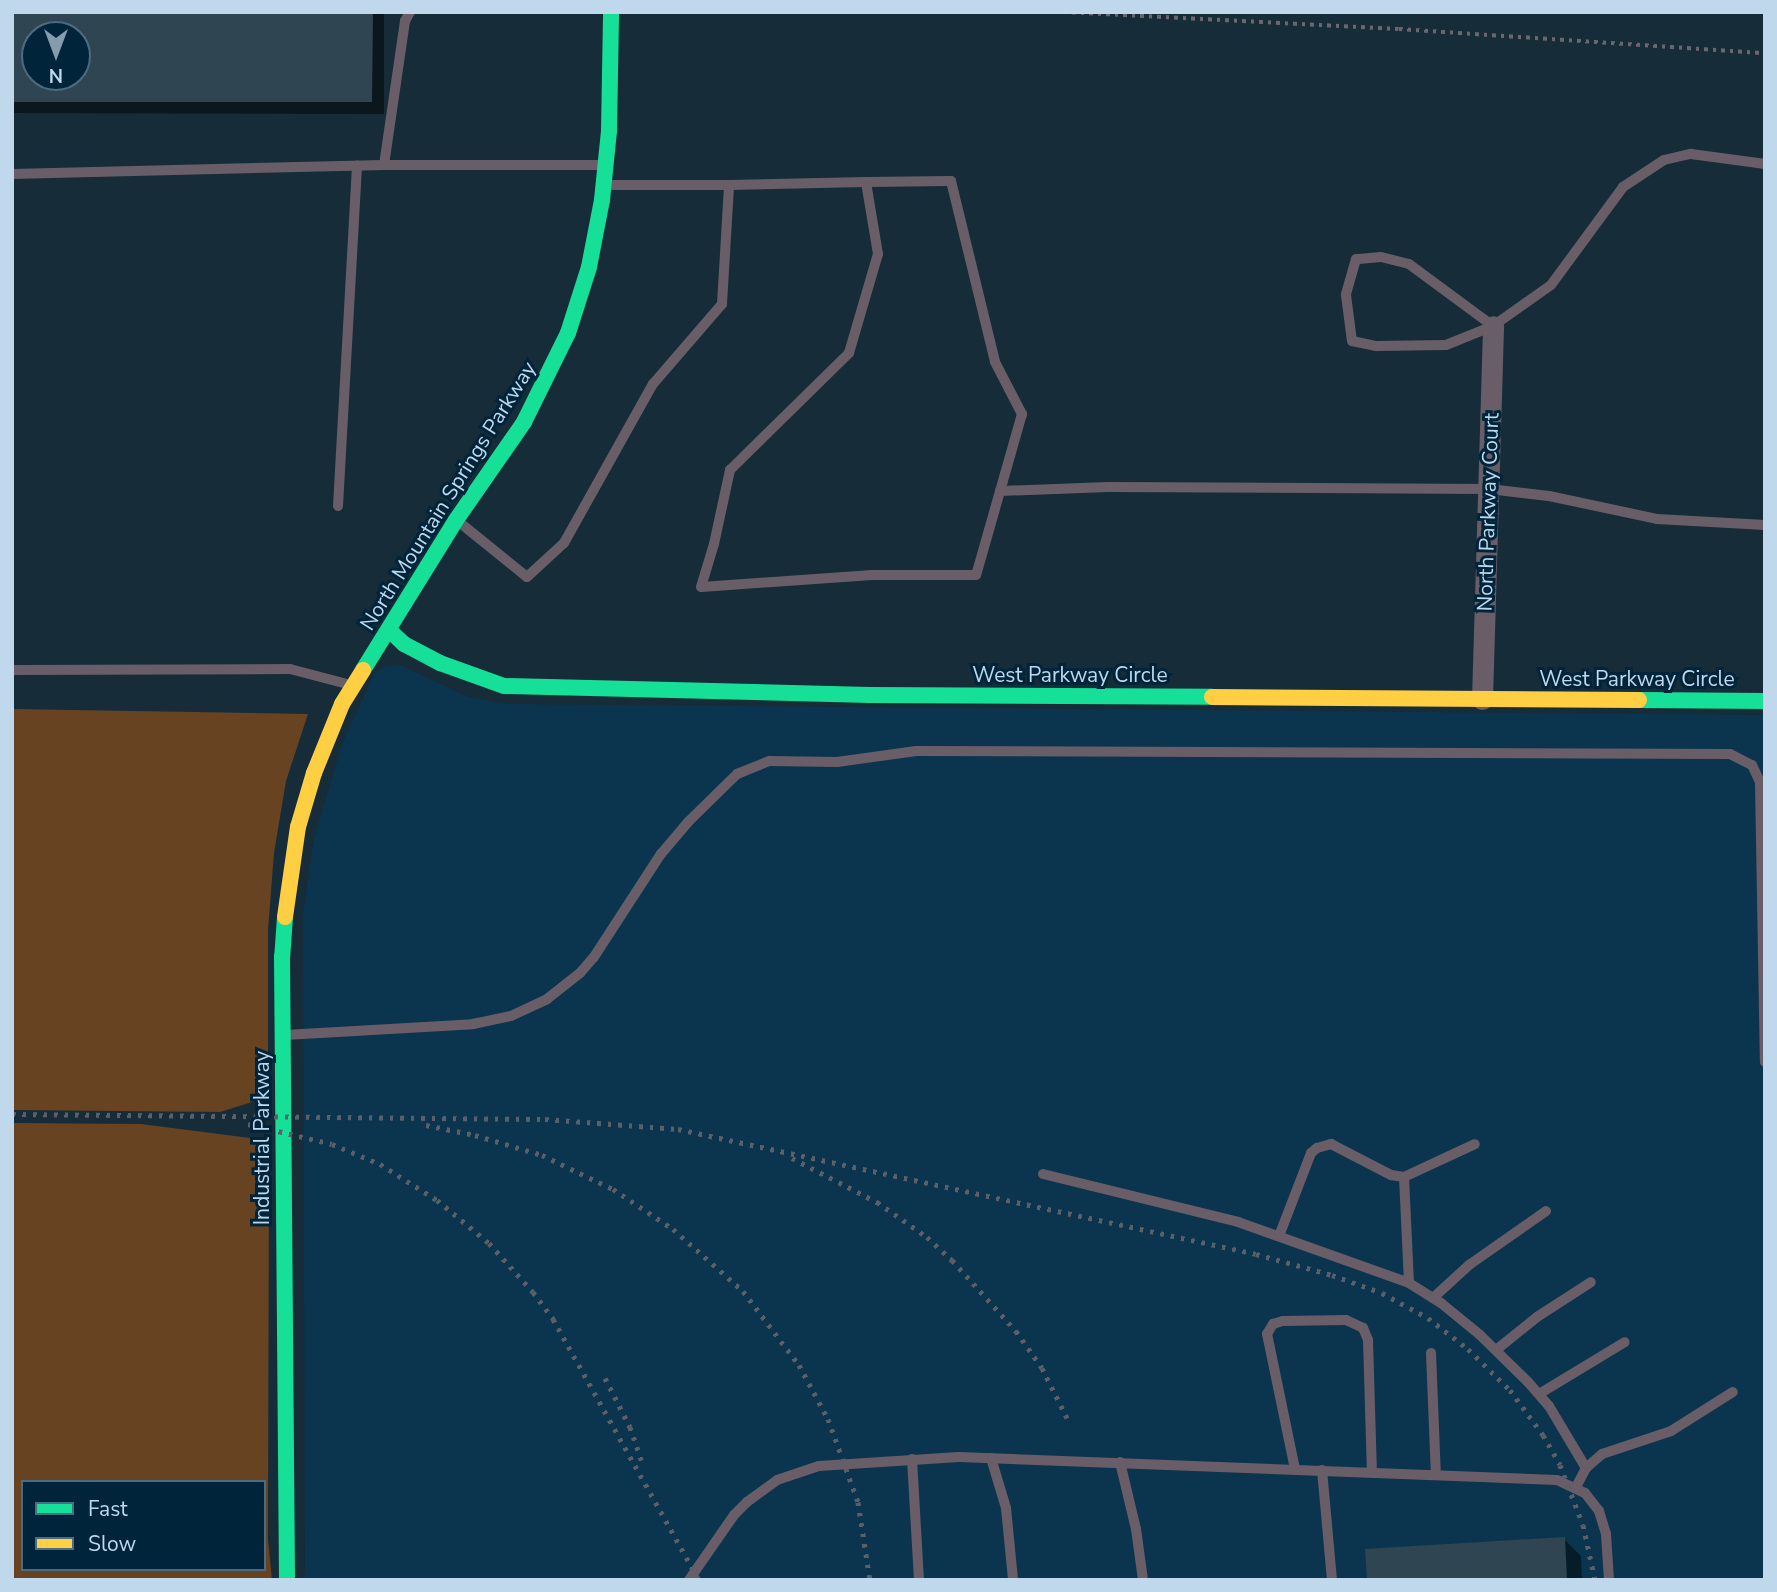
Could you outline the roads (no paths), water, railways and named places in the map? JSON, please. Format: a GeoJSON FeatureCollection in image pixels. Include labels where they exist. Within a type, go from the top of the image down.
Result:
{"type":"FeatureCollection","features":[{"type":"Feature","properties":{"kind":"street","name":"North Mountain Springs Parkway"},"geometry":{"type":"LineString","coordinates":[[342,705],[456,520],[524,422],[555,365],[589,267],[604,185],[611,94],[611,12]]}},
{"type":"Feature","properties":{"kind":"street","name":"North Parkway Court"},"geometry":{"type":"LineString","coordinates":[[1482,699],[1493,326]]}},
{"type":"Feature","properties":{"kind":"street","name":"West Parkway Circle"},"geometry":{"type":"LineString","coordinates":[[389,630],[404,644],[440,663],[504,686],[870,695],[1765,701]]}},
{"type":"Feature","properties":{"kind":"street","name":"Industrial Parkway"},"geometry":{"type":"LineString","coordinates":[[287,1580],[282,956],[288,881],[314,773],[342,705]]}},
{"type":"Feature","properties":{"kind":"lane"},"geometry":{"type":"LineString","coordinates":[[384,165],[405,21],[410,12]]}},
{"type":"Feature","properties":{"kind":"lane"},"geometry":{"type":"LineString","coordinates":[[1493,326],[1409,264],[1381,257],[1356,259],[1346,295],[1352,341],[1376,346],[1446,345],[1493,326],[1551,285],[1623,187],[1664,160],[1691,154],[1765,164]]}},
{"type":"Feature","properties":{"kind":"lane"},"geometry":{"type":"LineString","coordinates":[[12,174],[384,165],[607,165]]}},
{"type":"Feature","properties":{"kind":"lane"},"geometry":{"type":"LineString","coordinates":[[338,506],[357,166]]}},
{"type":"Feature","properties":{"kind":"lane"},"geometry":{"type":"LineString","coordinates":[[604,185],[951,181],[995,362],[1022,414],[976,575],[873,575],[701,587],[714,544],[730,470],[849,354],[878,254],[866,182]]}},
{"type":"Feature","properties":{"kind":"lane"},"geometry":{"type":"LineString","coordinates":[[456,520],[527,577],[564,543],[653,384],[722,304],[729,185]]}},
{"type":"Feature","properties":{"kind":"lane"},"geometry":{"type":"LineString","coordinates":[[1000,491],[1108,487],[1489,489],[1549,496],[1657,519],[1765,525]]}},
{"type":"Feature","properties":{"kind":"lane"},"geometry":{"type":"LineString","coordinates":[[12,670],[290,669],[354,686]]}},
{"type":"Feature","properties":{"kind":"lane"},"geometry":{"type":"LineString","coordinates":[[283,1036],[473,1024],[511,1016],[547,999],[564,987],[594,957],[661,854],[688,822],[737,774],[770,761],[837,762],[916,751],[1730,754],[1752,765],[1760,782],[1765,1062]]}},
{"type":"Feature","properties":{"kind":"lane"},"geometry":{"type":"LineString","coordinates":[[1279,1236],[1311,1153],[1317,1147],[1324,1144],[1338,1146],[1391,1175],[1405,1177],[1475,1144]]}},
{"type":"Feature","properties":{"kind":"lane"},"geometry":{"type":"LineString","coordinates":[[1043,1174],[1206,1213],[1409,1283],[1433,1298],[1496,1350],[1539,1394],[1586,1468]]}},
{"type":"Feature","properties":{"kind":"lane"},"geometry":{"type":"LineString","coordinates":[[1405,1177],[1409,1283]]}},
{"type":"Feature","properties":{"kind":"lane"},"geometry":{"type":"LineString","coordinates":[[1433,1298],[1469,1265],[1546,1212]]}},
{"type":"Feature","properties":{"kind":"lane"},"geometry":{"type":"LineString","coordinates":[[1496,1350],[1536,1317],[1591,1282]]}},
{"type":"Feature","properties":{"kind":"lane"},"geometry":{"type":"LineString","coordinates":[[1295,1469],[1267,1334],[1273,1324],[1283,1321],[1346,1320],[1363,1328],[1368,1340],[1372,1472]]}},
{"type":"Feature","properties":{"kind":"lane"},"geometry":{"type":"LineString","coordinates":[[1539,1394],[1625,1342]]}},
{"type":"Feature","properties":{"kind":"lane"},"geometry":{"type":"LineString","coordinates":[[1431,1353],[1436,1475]]}},
{"type":"Feature","properties":{"kind":"lane"},"geometry":{"type":"LineString","coordinates":[[1576,1487],[1586,1468],[1611,1449],[1682,1426],[1733,1392]]}},
{"type":"Feature","properties":{"kind":"lane"},"geometry":{"type":"LineString","coordinates":[[991,1458],[1006,1508],[1013,1580]]}},
{"type":"Feature","properties":{"kind":"lane"},"geometry":{"type":"LineString","coordinates":[[689,1580],[734,1515],[777,1480],[819,1466],[912,1459],[991,1458],[1548,1479],[1576,1487],[1593,1501],[1604,1522],[1609,1580]]}},
{"type":"Feature","properties":{"kind":"lane"},"geometry":{"type":"LineString","coordinates":[[912,1459],[919,1580]]}},
{"type":"Feature","properties":{"kind":"lane"},"geometry":{"type":"LineString","coordinates":[[1120,1462],[1136,1529],[1143,1580]]}},
{"type":"Feature","properties":{"kind":"lane"},"geometry":{"type":"LineString","coordinates":[[1322,1470],[1332,1580]]}},
{"type":"Feature","properties":{"kind":"railway"},"geometry":{"type":"LineString","coordinates":[[12,1114],[545,1119],[678,1129],[1256,1254],[1332,1275],[1382,1293],[1428,1318],[1468,1349],[1510,1390],[1543,1435],[1560,1465],[1583,1525],[1595,1580]]}},
{"type":"Feature","properties":{"kind":"railway"},"geometry":{"type":"LineString","coordinates":[[248,1124],[332,1144],[380,1164],[437,1200],[489,1243],[553,1319],[699,1580]]}},
{"type":"Feature","properties":{"kind":"railway"},"geometry":{"type":"LineString","coordinates":[[426,1125],[475,1135],[542,1155],[613,1189],[673,1229],[743,1291],[799,1365],[828,1419],[858,1502],[870,1580]]}},
{"type":"Feature","properties":{"kind":"railway"},"geometry":{"type":"LineString","coordinates":[[792,1158],[877,1202],[927,1237],[952,1260],[1016,1331],[1042,1368],[1069,1422]]}},
{"type":"Feature","properties":{"kind":"railway"},"geometry":{"type":"LineString","coordinates":[[605,1378],[630,1427],[643,1465]]}}]}
